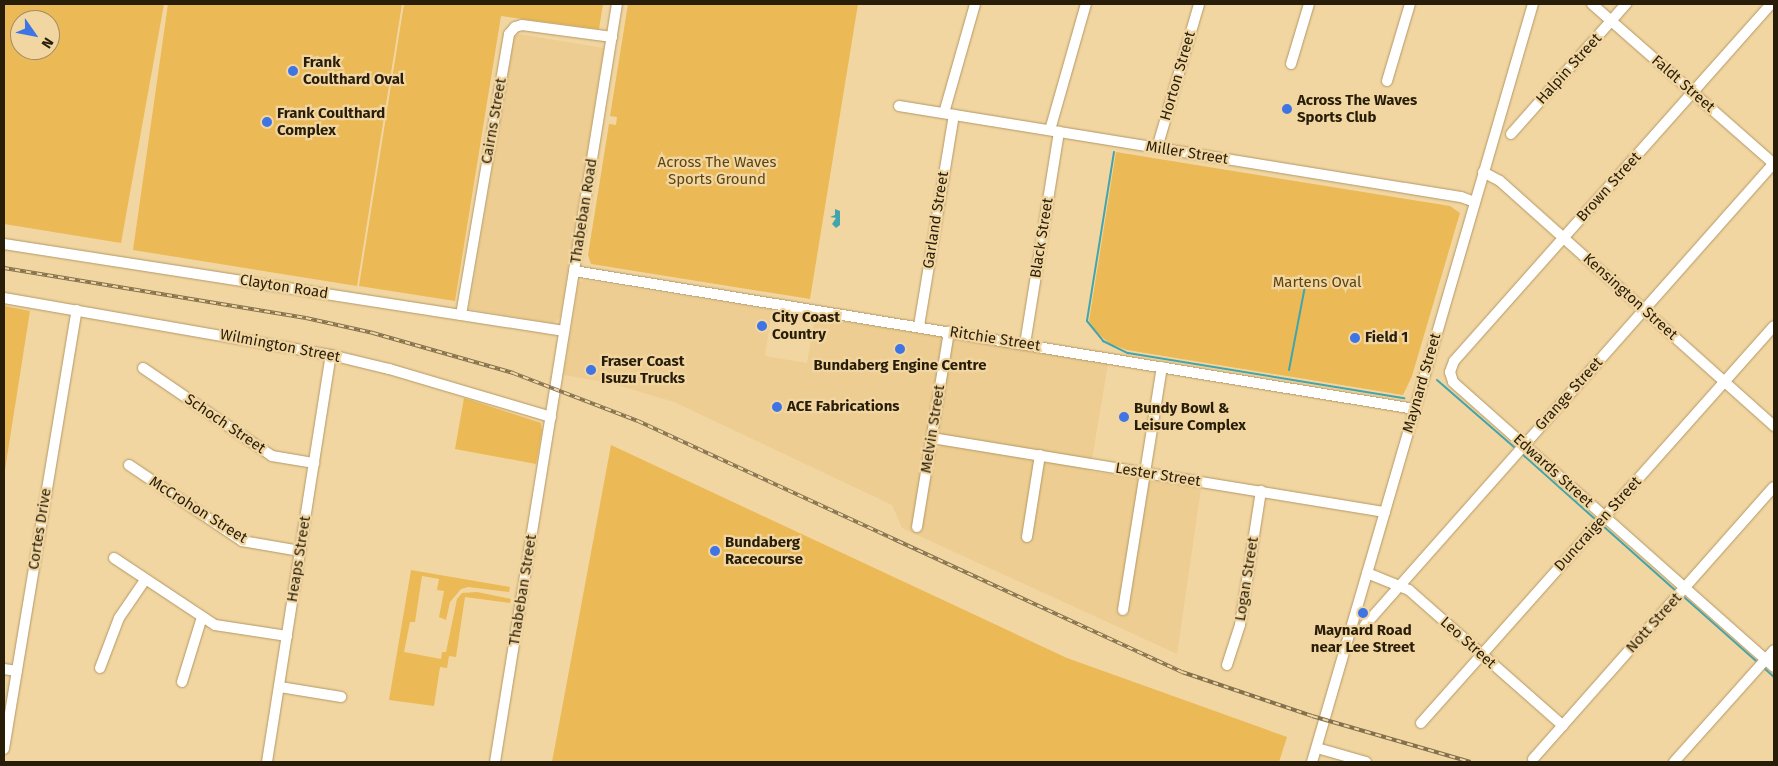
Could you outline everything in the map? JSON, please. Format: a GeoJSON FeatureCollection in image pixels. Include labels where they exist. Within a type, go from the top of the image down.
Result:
{"type":"FeatureCollection","features":[{"type":"Feature","properties":{"kind":"street","name":"Thabeban Road"},"geometry":{"type":"LineString","coordinates":[[551,417],[617,4]]}},
{"type":"Feature","properties":{"kind":"street","name":"Garland Street"},"geometry":{"type":"LineString","coordinates":[[919,326],[949,114],[975,4]]}},
{"type":"Feature","properties":{"kind":"street","name":"Black Street"},"geometry":{"type":"LineString","coordinates":[[1025,344],[1054,131],[1086,4]]}},
{"type":"Feature","properties":{"kind":"street","name":"Horton Street"},"geometry":{"type":"LineString","coordinates":[[1157,148],[1199,4]]}},
{"type":"Feature","properties":{"kind":"street"},"geometry":{"type":"LineString","coordinates":[[1291,64],[1309,4]]}},
{"type":"Feature","properties":{"kind":"street"},"geometry":{"type":"LineString","coordinates":[[1387,81],[1410,4]]}},
{"type":"Feature","properties":{"kind":"street","name":"Maynard Street"},"geometry":{"type":"LineString","coordinates":[[1312,762],[1532,4]]}},
{"type":"Feature","properties":{"kind":"street","name":"Faldt Street"},"geometry":{"type":"LineString","coordinates":[[1592,4],[1774,164]]}},
{"type":"Feature","properties":{"kind":"street","name":"Halpin Street"},"geometry":{"type":"LineString","coordinates":[[1511,134],[1626,4]]}},
{"type":"Feature","properties":{"kind":"street","name":"Brown Street"},"geometry":{"type":"LineString","coordinates":[[1450,372],[1454,361],[1771,4]]}},
{"type":"Feature","properties":{"kind":"street","name":"Cairns Street"},"geometry":{"type":"LineString","coordinates":[[461,315],[508,34],[515,27],[522,25],[612,37]]}},
{"type":"Feature","properties":{"kind":"street","name":"Miller Street"},"geometry":{"type":"LineString","coordinates":[[900,106],[1461,197],[1475,202]]}},
{"type":"Feature","properties":{"kind":"street","name":"Grange Street"},"geometry":{"type":"LineString","coordinates":[[1365,625],[1774,164]]}},
{"type":"Feature","properties":{"kind":"street","name":"Kensington Street"},"geometry":{"type":"LineString","coordinates":[[1483,172],[1500,181],[1774,426]]}},
{"type":"Feature","properties":{"kind":"street","name":"Clayton Road"},"geometry":{"type":"LineString","coordinates":[[4,244],[564,331]]}},
{"type":"Feature","properties":{"kind":"street","name":"Ritchie Street"},"geometry":{"type":"LineString","coordinates":[[574,271],[919,326],[1415,409]]}},
{"type":"Feature","properties":{"kind":"street","name":"Wilmington Street"},"geometry":{"type":"LineString","coordinates":[[4,298],[331,355],[389,368],[551,417]]}},
{"type":"Feature","properties":{"kind":"street","name":"Cortes Drive"},"geometry":{"type":"LineString","coordinates":[[4,749],[77,310]]}},
{"type":"Feature","properties":{"kind":"street","name":"Duncraigen Street"},"geometry":{"type":"LineString","coordinates":[[1422,723],[1774,326]]}},
{"type":"Feature","properties":{"kind":"street","name":"Melvin Street"},"geometry":{"type":"LineString","coordinates":[[917,527],[949,332]]}},
{"type":"Feature","properties":{"kind":"street","name":"Heaps Street"},"geometry":{"type":"LineString","coordinates":[[267,762],[331,355]]}},
{"type":"Feature","properties":{"kind":"street"},"geometry":{"type":"LineString","coordinates":[[1123,610],[1162,367]]}},
{"type":"Feature","properties":{"kind":"street","name":"Schoch Street"},"geometry":{"type":"LineString","coordinates":[[143,368],[272,456],[314,463]]}},
{"type":"Feature","properties":{"kind":"street","name":"Edwards Street"},"geometry":{"type":"LineString","coordinates":[[1450,372],[1453,382],[1774,667]]}},
{"type":"Feature","properties":{"kind":"street","name":"Thabeban Street"},"geometry":{"type":"LineString","coordinates":[[495,762],[551,417]]}},
{"type":"Feature","properties":{"kind":"street","name":"Lester Street"},"geometry":{"type":"LineString","coordinates":[[932,438],[1385,512]]}},
{"type":"Feature","properties":{"kind":"street"},"geometry":{"type":"LineString","coordinates":[[1027,537],[1040,455]]}},
{"type":"Feature","properties":{"kind":"street","name":"McCrohon Street"},"geometry":{"type":"LineString","coordinates":[[129,465],[242,541],[300,550]]}},
{"type":"Feature","properties":{"kind":"street","name":"Nott Street"},"geometry":{"type":"LineString","coordinates":[[1533,759],[1774,487]]}},
{"type":"Feature","properties":{"kind":"street","name":"Logan Street"},"geometry":{"type":"LineString","coordinates":[[1227,665],[1240,625],[1261,491]]}},
{"type":"Feature","properties":{"kind":"street"},"geometry":{"type":"LineString","coordinates":[[114,558],[215,625],[287,636]]}},
{"type":"Feature","properties":{"kind":"street","name":"Leo Street"},"geometry":{"type":"LineString","coordinates":[[1367,573],[1400,584],[1562,726]]}},
{"type":"Feature","properties":{"kind":"street"},"geometry":{"type":"LineString","coordinates":[[100,668],[119,618],[145,580]]}},
{"type":"Feature","properties":{"kind":"street"},"geometry":{"type":"LineString","coordinates":[[182,682],[202,617]]}},
{"type":"Feature","properties":{"kind":"street"},"geometry":{"type":"LineString","coordinates":[[1674,762],[1774,650]]}},
{"type":"Feature","properties":{"kind":"street"},"geometry":{"type":"LineString","coordinates":[[4,669],[17,671]]}},
{"type":"Feature","properties":{"kind":"street"},"geometry":{"type":"LineString","coordinates":[[280,687],[341,697]]}},
{"type":"Feature","properties":{"kind":"street"},"geometry":{"type":"LineString","coordinates":[[1317,748],[1366,762]]}},
{"type":"Feature","properties":{"kind":"shaded area"},"geometry":{"type":"Polygon","coordinates":[[[519,34],[604,48],[560,317],[554,323],[469,309],[514,37],[519,34]]]}},
{"type":"Feature","properties":{"kind":"shaded area"},"geometry":{"type":"Polygon","coordinates":[[[584,280],[772,310],[765,356],[807,363],[815,317],[1108,364],[1090,471],[1201,489],[1177,654],[902,528],[892,505],[674,402],[610,383],[564,375],[579,282],[584,280]]]}},
{"type":"Feature","properties":{"kind":"green space"},"geometry":{"type":"Polygon","coordinates":[[[4,4],[164,4],[121,243],[4,224],[4,4]]]}},
{"type":"Feature","properties":{"kind":"green space","name":"Frank Coulthard Complex"},"geometry":{"type":"Polygon","coordinates":[[[168,4],[402,4],[357,286],[133,250],[168,4]]]}},
{"type":"Feature","properties":{"kind":"green space"},"geometry":{"type":"Polygon","coordinates":[[[404,4],[603,4],[599,29],[501,16],[455,301],[359,286],[404,4]]]}},
{"type":"Feature","properties":{"kind":"green space","name":"Across The Waves Sports Ground"},"geometry":{"type":"Polygon","coordinates":[[[628,4],[858,4],[810,299],[591,264],[588,255],[609,124],[616,125],[617,117],[610,116],[628,4]]]}},
{"type":"Feature","properties":{"kind":"green space","name":"Martens Oval"},"geometry":{"type":"Polygon","coordinates":[[[1116,152],[1450,206],[1460,213],[1412,376],[1403,395],[1127,350],[1110,344],[1096,332],[1089,321],[1116,152]]]}},
{"type":"Feature","properties":{"kind":"green space"},"geometry":{"type":"Polygon","coordinates":[[[4,306],[30,311],[4,476],[4,306]]]}},
{"type":"Feature","properties":{"kind":"green space"},"geometry":{"type":"Polygon","coordinates":[[[464,398],[541,423],[542,430],[536,464],[455,449],[464,398]]]}},
{"type":"Feature","properties":{"kind":"green space","name":"Bundaberg Racecourse"},"geometry":{"type":"Polygon","coordinates":[[[611,445],[1067,658],[1287,737],[1279,762],[552,762],[611,445]]]}},
{"type":"Feature","properties":{"kind":"green space"},"geometry":{"type":"Polygon","coordinates":[[[411,570],[510,587],[509,592],[468,587],[461,589],[450,602],[446,620],[439,617],[444,591],[437,590],[439,579],[422,576],[415,622],[410,622],[404,652],[441,659],[442,652],[446,652],[457,599],[462,593],[477,592],[511,599],[510,603],[465,597],[456,657],[449,656],[447,668],[440,667],[434,706],[389,700],[411,570]]]}},
{"type":"Feature","properties":{"kind":"water"},"geometry":{"type":"Polygon","coordinates":[[[835,209],[840,211],[840,225],[836,228],[832,224],[836,218],[830,217],[835,215],[835,209]]]}},
{"type":"Feature","properties":{"kind":"waterway"},"geometry":{"type":"LineString","coordinates":[[1114,152],[1087,321],[1103,341],[1128,353],[1404,398]]}},
{"type":"Feature","properties":{"kind":"waterway"},"geometry":{"type":"LineString","coordinates":[[1289,370],[1305,286]]}},
{"type":"Feature","properties":{"kind":"waterway"},"geometry":{"type":"LineString","coordinates":[[1437,380],[1514,447]]}},
{"type":"Feature","properties":{"kind":"waterway"},"geometry":{"type":"LineString","coordinates":[[1522,454],[1595,519]]}},
{"type":"Feature","properties":{"kind":"waterway"},"geometry":{"type":"LineString","coordinates":[[1602,525],[1675,590]]}},
{"type":"Feature","properties":{"kind":"waterway"},"geometry":{"type":"LineString","coordinates":[[1684,597],[1756,661]]}},
{"type":"Feature","properties":{"kind":"waterway"},"geometry":{"type":"LineString","coordinates":[[1764,668],[1774,677]]}},
{"type":"Feature","properties":{"kind":"railway"},"geometry":{"type":"LineString","coordinates":[[4,268],[306,318],[373,333],[513,373],[638,421],[1182,672],[1312,716],[1470,762]]}},
{"type":"Feature","properties":{"kind":"place","name":"Frank Coulthard Oval"},"geometry":{"type":"Point","coordinates":[293,71]}},
{"type":"Feature","properties":{"kind":"place","name":"Across The Waves Sports Club"},"geometry":{"type":"Point","coordinates":[1287,109]}},
{"type":"Feature","properties":{"kind":"place","name":"Frank Coulthard Complex"},"geometry":{"type":"Point","coordinates":[267,122]}},
{"type":"Feature","properties":{"kind":"place","name":"City Coast Country"},"geometry":{"type":"Point","coordinates":[762,326]}},
{"type":"Feature","properties":{"kind":"place","name":"Field 1"},"geometry":{"type":"Point","coordinates":[1355,338]}},
{"type":"Feature","properties":{"kind":"place","name":"Bundaberg Engine Centre"},"geometry":{"type":"Point","coordinates":[900,349]}},
{"type":"Feature","properties":{"kind":"place","name":"Fraser Coast Isuzu Trucks"},"geometry":{"type":"Point","coordinates":[591,370]}},
{"type":"Feature","properties":{"kind":"place","name":"ACE Fabrications"},"geometry":{"type":"Point","coordinates":[777,407]}},
{"type":"Feature","properties":{"kind":"place","name":"Bundy Bowl & Leisure Complex"},"geometry":{"type":"Point","coordinates":[1124,417]}},
{"type":"Feature","properties":{"kind":"place","name":"Bundaberg Racecourse"},"geometry":{"type":"Point","coordinates":[715,551]}},
{"type":"Feature","properties":{"kind":"place","name":"Maynard Road near Lee Street"},"geometry":{"type":"Point","coordinates":[1363,613]}}]}
